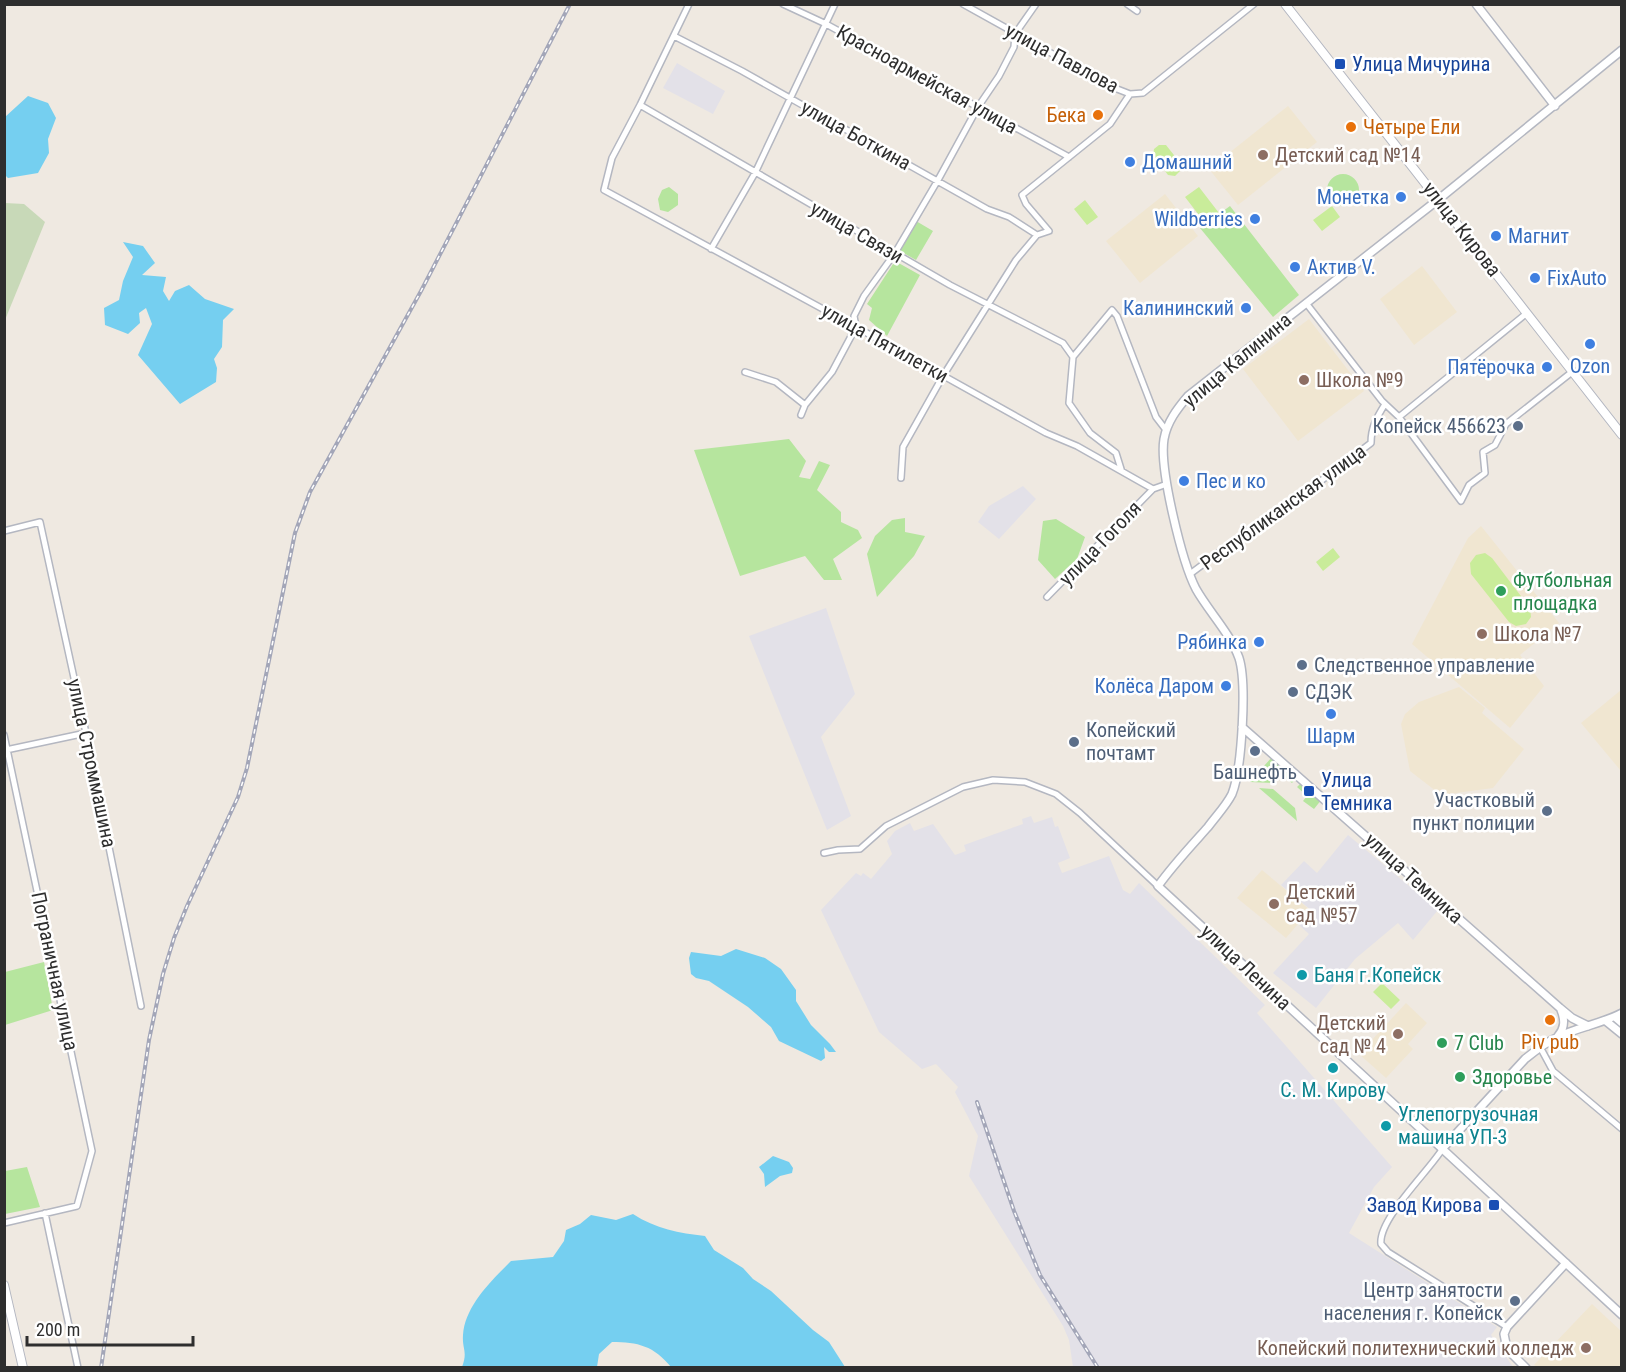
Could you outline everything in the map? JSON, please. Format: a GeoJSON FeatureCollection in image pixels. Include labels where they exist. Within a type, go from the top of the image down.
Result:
{"type":"FeatureCollection","features":[{"type":"Feature","properties":{"kind":"main road","name":"улица Кирова"},"geometry":{"type":"LineString","coordinates":[[1285,4],[1622,435]]}},
{"type":"Feature","properties":{"kind":"main road"},"geometry":{"type":"LineString","coordinates":[[4,1286],[23,1368]]}},
{"type":"Feature","properties":{"kind":"street"},"geometry":{"type":"LineString","coordinates":[[640,105],[689,4]]}},
{"type":"Feature","properties":{"kind":"street","name":"Красноармейская улица"},"geometry":{"type":"LineString","coordinates":[[783,4],[825,24],[1069,157]]}},
{"type":"Feature","properties":{"kind":"street"},"geometry":{"type":"LineString","coordinates":[[711,249],[755,173],[834,4]]}},
{"type":"Feature","properties":{"kind":"street","name":"улица Павлова"},"geometry":{"type":"LineString","coordinates":[[963,4],[1112,87],[1130,94]]}},
{"type":"Feature","properties":{"kind":"street"},"geometry":{"type":"LineString","coordinates":[[801,415],[805,405],[832,372],[856,327],[855,316],[864,296],[895,253],[938,180],[978,107],[999,76],[1014,47],[1015,34],[1036,4]]}},
{"type":"Feature","properties":{"kind":"street"},"geometry":{"type":"LineString","coordinates":[[1127,4],[1137,11]]}},
{"type":"Feature","properties":{"kind":"street"},"geometry":{"type":"LineString","coordinates":[[901,478],[903,447],[943,376],[1016,260],[1037,235],[1049,231],[1026,204],[1022,195],[1110,124],[1130,94],[1143,93],[1254,4]]}},
{"type":"Feature","properties":{"kind":"street"},"geometry":{"type":"LineString","coordinates":[[1476,4],[1555,106]]}},
{"type":"Feature","properties":{"kind":"street","name":"улица Боткина"},"geometry":{"type":"LineString","coordinates":[[674,36],[742,71],[987,209],[1009,217],[1037,235]]}},
{"type":"Feature","properties":{"kind":"street","name":"улица Калинина"},"geometry":{"type":"LineString","coordinates":[[1158,886],[1221,810],[1232,793],[1242,727],[1243,682],[1238,657],[1227,635],[1200,596],[1190,574],[1167,484],[1163,456],[1166,430],[1178,408],[1188,396],[1439,199],[1622,50]]}},
{"type":"Feature","properties":{"kind":"street","name":"улица Связи"},"geometry":{"type":"LineString","coordinates":[[640,105],[895,253],[1063,344],[1073,357]]}},
{"type":"Feature","properties":{"kind":"street","name":"улица Пятилетки"},"geometry":{"type":"LineString","coordinates":[[640,105],[612,158],[604,190],[1046,433],[1121,468],[1154,489]]}},
{"type":"Feature","properties":{"kind":"street"},"geometry":{"type":"LineString","coordinates":[[1305,303],[1384,404],[1400,417],[1461,501],[1469,485],[1485,473],[1483,452],[1496,445],[1506,424],[1572,372]]}},
{"type":"Feature","properties":{"kind":"street"},"geometry":{"type":"LineString","coordinates":[[1121,468],[1116,453],[1090,433],[1069,403],[1073,357],[1112,310],[1117,316],[1156,417],[1166,430]]}},
{"type":"Feature","properties":{"kind":"street"},"geometry":{"type":"LineString","coordinates":[[1400,417],[1527,313]]}},
{"type":"Feature","properties":{"kind":"street"},"geometry":{"type":"LineString","coordinates":[[745,372],[776,382],[805,405]]}},
{"type":"Feature","properties":{"kind":"street","name":"Республиканская улица"},"geometry":{"type":"LineString","coordinates":[[1190,574],[1264,519],[1285,508],[1371,443],[1374,422],[1384,404]]}},
{"type":"Feature","properties":{"kind":"street"},"geometry":{"type":"LineString","coordinates":[[1154,489],[1167,484]]}},
{"type":"Feature","properties":{"kind":"street","name":"улица Гоголя"},"geometry":{"type":"LineString","coordinates":[[1047,597],[1154,489]]}},
{"type":"Feature","properties":{"kind":"street","name":"улица Строммашина"},"geometry":{"type":"LineString","coordinates":[[4,531],[40,522],[86,733],[141,1005]]}},
{"type":"Feature","properties":{"kind":"street","name":"улица Темника"},"geometry":{"type":"LineString","coordinates":[[1242,727],[1560,1008],[1572,1018],[1588,1026]]}},
{"type":"Feature","properties":{"kind":"street"},"geometry":{"type":"LineString","coordinates":[[6,750],[86,733]]}},
{"type":"Feature","properties":{"kind":"street","name":"Пограничная улица"},"geometry":{"type":"LineString","coordinates":[[4,735],[92,1151],[76,1206],[45,1213]]}},
{"type":"Feature","properties":{"kind":"street","name":"улица Ленина"},"geometry":{"type":"LineString","coordinates":[[824,853],[838,850],[856,851],[886,826],[963,787],[993,780],[1025,782],[1056,794],[1080,813],[1622,1315]]}},
{"type":"Feature","properties":{"kind":"street"},"geometry":{"type":"LineString","coordinates":[[1558,1036],[1564,1026],[1560,1008]]}},
{"type":"Feature","properties":{"kind":"street"},"geometry":{"type":"LineString","coordinates":[[1507,1327],[1388,1252],[1381,1244],[1382,1235],[1404,1197],[1443,1149],[1525,1059],[1558,1036],[1606,1022],[1618,1015],[1622,1023]]}},
{"type":"Feature","properties":{"kind":"street"},"geometry":{"type":"LineString","coordinates":[[1606,1022],[1622,1034]]}},
{"type":"Feature","properties":{"kind":"street"},"geometry":{"type":"LineString","coordinates":[[1540,1047],[1553,1071],[1622,1129]]}},
{"type":"Feature","properties":{"kind":"street"},"geometry":{"type":"LineString","coordinates":[[4,1223],[45,1213],[78,1368]]}},
{"type":"Feature","properties":{"kind":"street"},"geometry":{"type":"LineString","coordinates":[[1526,1368],[1511,1354],[1504,1339],[1507,1327],[1566,1263]]}},
{"type":"Feature","properties":{"kind":"shaded area"},"geometry":{"type":"Polygon","coordinates":[[[677,63],[725,91],[713,114],[663,88],[677,63]]]}},
{"type":"Feature","properties":{"kind":"shaded area","name":"Детский сад №14"},"geometry":{"type":"Polygon","coordinates":[[[1288,106],[1317,142],[1238,205],[1209,169],[1288,106]]]}},
{"type":"Feature","properties":{"kind":"shaded area"},"geometry":{"type":"Polygon","coordinates":[[[1165,194],[1198,236],[1140,283],[1106,241],[1165,194]]]}},
{"type":"Feature","properties":{"kind":"shaded area"},"geometry":{"type":"Polygon","coordinates":[[[1422,266],[1457,312],[1414,345],[1380,299],[1422,266]]]}},
{"type":"Feature","properties":{"kind":"shaded area","name":"Школа №9"},"geometry":{"type":"Polygon","coordinates":[[[1309,319],[1364,391],[1298,441],[1243,369],[1309,319]]]}},
{"type":"Feature","properties":{"kind":"shaded area"},"geometry":{"type":"Polygon","coordinates":[[[1023,486],[1036,499],[999,539],[978,522],[989,506],[1023,486]]]}},
{"type":"Feature","properties":{"kind":"shaded area","name":"Школа №7"},"geometry":{"type":"Polygon","coordinates":[[[1481,526],[1559,623],[1520,655],[1544,686],[1510,728],[1412,644],[1468,538],[1481,526]]]}},
{"type":"Feature","properties":{"kind":"shaded area"},"geometry":{"type":"Polygon","coordinates":[[[826,608],[855,694],[821,737],[851,816],[827,830],[749,636],[826,608]]]}},
{"type":"Feature","properties":{"kind":"shaded area"},"geometry":{"type":"Polygon","coordinates":[[[1459,687],[1485,708],[1482,713],[1524,749],[1493,788],[1441,795],[1410,771],[1401,724],[1405,714],[1419,702],[1459,687]]]}},
{"type":"Feature","properties":{"kind":"shaded area"},"geometry":{"type":"Polygon","coordinates":[[[1621,690],[1622,771],[1581,723],[1621,690]]]}},
{"type":"Feature","properties":{"kind":"shaded area"},"geometry":{"type":"Polygon","coordinates":[[[1031,816],[1034,823],[1052,817],[1055,827],[1058,826],[1070,858],[1058,863],[1062,873],[1109,856],[1123,890],[1130,894],[1139,883],[1265,1005],[1257,1013],[1392,1167],[1374,1187],[1349,1233],[1497,1327],[1491,1335],[1513,1367],[1073,1367],[1069,1340],[1063,1326],[969,1176],[978,1136],[955,1092],[958,1087],[936,1064],[922,1069],[879,1032],[821,910],[856,873],[861,876],[863,873],[871,879],[892,854],[887,841],[895,831],[910,823],[914,831],[933,824],[955,855],[966,851],[964,845],[1023,824],[1022,819],[1031,816]]]}},
{"type":"Feature","properties":{"kind":"shaded area"},"geometry":{"type":"Polygon","coordinates":[[[1348,835],[1438,910],[1413,940],[1398,923],[1355,959],[1316,1008],[1273,973],[1309,934],[1299,925],[1312,911],[1281,885],[1304,861],[1317,873],[1348,835]]]}},
{"type":"Feature","properties":{"kind":"shaded area","name":"Детский сад №57"},"geometry":{"type":"Polygon","coordinates":[[[1262,870],[1310,910],[1286,938],[1237,898],[1262,870]]]}},
{"type":"Feature","properties":{"kind":"shaded area","name":"Детский сад № 4"},"geometry":{"type":"Polygon","coordinates":[[[1406,1003],[1427,1023],[1408,1044],[1413,1049],[1386,1078],[1359,1054],[1406,1003]]]}},
{"type":"Feature","properties":{"kind":"shaded area","name":"Копейский политехнический колледж"},"geometry":{"type":"Polygon","coordinates":[[[1592,1304],[1621,1331],[1621,1367],[1537,1367],[1534,1365],[1592,1304]]]}},
{"type":"Feature","properties":{"kind":"green space"},"geometry":{"type":"Polygon","coordinates":[[[1159,145],[1166,145],[1181,164],[1180,171],[1175,176],[1168,175],[1153,155],[1154,149],[1159,145]]]}},
{"type":"Feature","properties":{"kind":"green space"},"geometry":{"type":"Polygon","coordinates":[[[1343,174],[1354,179],[1359,190],[1354,201],[1343,206],[1332,201],[1327,190],[1332,179],[1343,174]]]}},
{"type":"Feature","properties":{"kind":"green space"},"geometry":{"type":"Polygon","coordinates":[[[669,187],[678,194],[678,205],[668,212],[660,210],[658,199],[662,190],[669,187]]]}},
{"type":"Feature","properties":{"kind":"green space"},"geometry":{"type":"Polygon","coordinates":[[[1199,187],[1219,213],[1205,223],[1185,197],[1199,187]]]}},
{"type":"Feature","properties":{"kind":"green space"},"geometry":{"type":"Polygon","coordinates":[[[1085,200],[1098,217],[1087,225],[1074,209],[1085,200]]]}},
{"type":"Feature","properties":{"kind":"green space"},"geometry":{"type":"Polygon","coordinates":[[[5,203],[24,204],[45,222],[5,320],[5,203]]]}},
{"type":"Feature","properties":{"kind":"green space"},"geometry":{"type":"Polygon","coordinates":[[[1230,206],[1299,295],[1273,317],[1200,228],[1230,206]]]}},
{"type":"Feature","properties":{"kind":"green space"},"geometry":{"type":"Polygon","coordinates":[[[1332,206],[1340,217],[1322,231],[1313,220],[1332,206]]]}},
{"type":"Feature","properties":{"kind":"green space"},"geometry":{"type":"Polygon","coordinates":[[[916,221],[933,231],[916,260],[900,251],[916,221]]]}},
{"type":"Feature","properties":{"kind":"green space"},"geometry":{"type":"Polygon","coordinates":[[[895,261],[920,275],[887,336],[869,320],[872,308],[867,304],[895,261]]]}},
{"type":"Feature","properties":{"kind":"green space"},"geometry":{"type":"Polygon","coordinates":[[[789,439],[806,461],[799,477],[810,479],[819,461],[830,465],[817,490],[841,512],[841,522],[858,530],[862,538],[833,559],[842,580],[824,580],[805,556],[740,576],[694,450],[789,439]]]}},
{"type":"Feature","properties":{"kind":"green space"},"geometry":{"type":"Polygon","coordinates":[[[905,518],[905,532],[925,536],[914,556],[877,597],[867,554],[875,536],[892,520],[905,518]]]}},
{"type":"Feature","properties":{"kind":"green space"},"geometry":{"type":"Polygon","coordinates":[[[1056,519],[1085,537],[1077,559],[1055,579],[1038,560],[1043,521],[1056,519]]]}},
{"type":"Feature","properties":{"kind":"green space"},"geometry":{"type":"Polygon","coordinates":[[[1333,548],[1340,557],[1323,571],[1316,562],[1333,548]]]}},
{"type":"Feature","properties":{"kind":"green space"},"geometry":{"type":"Polygon","coordinates":[[[1485,553],[1492,558],[1530,608],[1531,617],[1526,624],[1516,626],[1509,622],[1471,574],[1470,563],[1476,555],[1485,553]]]}},
{"type":"Feature","properties":{"kind":"green space"},"geometry":{"type":"Polygon","coordinates":[[[1272,757],[1296,778],[1292,783],[1280,773],[1276,777],[1264,766],[1272,757]]]}},
{"type":"Feature","properties":{"kind":"green space"},"geometry":{"type":"Polygon","coordinates":[[[1260,769],[1274,781],[1272,783],[1250,782],[1260,769]]]}},
{"type":"Feature","properties":{"kind":"green space"},"geometry":{"type":"Polygon","coordinates":[[[1302,782],[1322,799],[1314,809],[1303,801],[1307,796],[1297,787],[1302,782]]]}},
{"type":"Feature","properties":{"kind":"green space"},"geometry":{"type":"Polygon","coordinates":[[[1259,788],[1273,789],[1295,808],[1297,821],[1259,788]]]}},
{"type":"Feature","properties":{"kind":"green space"},"geometry":{"type":"Polygon","coordinates":[[[44,962],[53,1010],[5,1025],[5,972],[44,962]]]}},
{"type":"Feature","properties":{"kind":"green space"},"geometry":{"type":"Polygon","coordinates":[[[1382,983],[1400,1000],[1391,1009],[1373,992],[1382,983]]]}},
{"type":"Feature","properties":{"kind":"green space"},"geometry":{"type":"Polygon","coordinates":[[[27,1167],[40,1207],[5,1214],[5,1171],[27,1167]]]}},
{"type":"Feature","properties":{"kind":"water"},"geometry":{"type":"Polygon","coordinates":[[[28,96],[48,103],[56,118],[48,139],[49,153],[38,173],[8,178],[5,175],[5,117],[28,96]]]}},
{"type":"Feature","properties":{"kind":"water"},"geometry":{"type":"Polygon","coordinates":[[[123,242],[143,246],[155,263],[142,275],[166,277],[163,291],[169,301],[175,291],[189,285],[205,299],[234,309],[223,320],[222,347],[214,359],[217,368],[216,382],[180,404],[138,355],[152,324],[146,308],[139,313],[140,323],[128,334],[105,325],[104,308],[119,300],[123,281],[133,257],[123,242]]]}},
{"type":"Feature","properties":{"kind":"water"},"geometry":{"type":"Polygon","coordinates":[[[736,949],[765,958],[781,969],[796,990],[796,1001],[811,1025],[836,1052],[829,1052],[824,1047],[825,1058],[821,1061],[779,1041],[771,1027],[748,1007],[709,981],[696,978],[691,974],[689,958],[691,952],[721,956],[736,949]]]}},
{"type":"Feature","properties":{"kind":"water"},"geometry":{"type":"Polygon","coordinates":[[[773,1156],[789,1162],[793,1168],[792,1173],[780,1176],[765,1187],[764,1174],[759,1167],[773,1156]]]}},
{"type":"Feature","properties":{"kind":"water"},"geometry":{"type":"Polygon","coordinates":[[[633,1214],[668,1230],[705,1236],[714,1250],[743,1268],[753,1279],[771,1291],[829,1342],[845,1367],[671,1367],[658,1354],[638,1344],[612,1342],[599,1354],[597,1367],[462,1367],[465,1354],[463,1335],[469,1314],[480,1295],[511,1261],[553,1257],[564,1241],[566,1230],[580,1224],[591,1215],[616,1220],[633,1214]]]}},
{"type":"Feature","properties":{"kind":"railway"},"geometry":{"type":"LineString","coordinates":[[101,1368],[149,1040],[163,974],[187,906],[238,797],[247,768],[295,533],[310,492],[421,291],[570,4]]}},
{"type":"Feature","properties":{"kind":"railway"},"geometry":{"type":"LineString","coordinates":[[977,1102],[1014,1211],[1040,1275],[1098,1368]]}},
{"type":"Feature","properties":{"kind":"place","name":"Улица Мичурина"},"geometry":{"type":"Point","coordinates":[1340,64]}},
{"type":"Feature","properties":{"kind":"place","name":"Бека"},"geometry":{"type":"Point","coordinates":[1098,115]}},
{"type":"Feature","properties":{"kind":"place","name":"Четыре Ели"},"geometry":{"type":"Point","coordinates":[1351,127]}},
{"type":"Feature","properties":{"kind":"place","name":"Детский сад №14"},"geometry":{"type":"Point","coordinates":[1263,155]}},
{"type":"Feature","properties":{"kind":"place","name":"Домашний"},"geometry":{"type":"Point","coordinates":[1130,162]}},
{"type":"Feature","properties":{"kind":"place","name":"Монетка"},"geometry":{"type":"Point","coordinates":[1401,197]}},
{"type":"Feature","properties":{"kind":"place","name":"Wildberries"},"geometry":{"type":"Point","coordinates":[1255,219]}},
{"type":"Feature","properties":{"kind":"place","name":"Магнит"},"geometry":{"type":"Point","coordinates":[1496,236]}},
{"type":"Feature","properties":{"kind":"place","name":"Актив V."},"geometry":{"type":"Point","coordinates":[1295,267]}},
{"type":"Feature","properties":{"kind":"place","name":"FixAuto"},"geometry":{"type":"Point","coordinates":[1535,278]}},
{"type":"Feature","properties":{"kind":"place","name":"Калининский"},"geometry":{"type":"Point","coordinates":[1246,308]}},
{"type":"Feature","properties":{"kind":"place","name":"Ozon"},"geometry":{"type":"Point","coordinates":[1590,344]}},
{"type":"Feature","properties":{"kind":"place","name":"Пятёрочка"},"geometry":{"type":"Point","coordinates":[1547,367]}},
{"type":"Feature","properties":{"kind":"place","name":"Школа №9"},"geometry":{"type":"Point","coordinates":[1304,380]}},
{"type":"Feature","properties":{"kind":"place","name":"Копейск 456623"},"geometry":{"type":"Point","coordinates":[1518,426]}},
{"type":"Feature","properties":{"kind":"place","name":"Пес и ко"},"geometry":{"type":"Point","coordinates":[1184,481]}},
{"type":"Feature","properties":{"kind":"place","name":"Футбольная площадка"},"geometry":{"type":"Point","coordinates":[1501,591]}},
{"type":"Feature","properties":{"kind":"place","name":"Школа №7"},"geometry":{"type":"Point","coordinates":[1482,634]}},
{"type":"Feature","properties":{"kind":"place","name":"Рябинка"},"geometry":{"type":"Point","coordinates":[1259,642]}},
{"type":"Feature","properties":{"kind":"place","name":"Следственное управление"},"geometry":{"type":"Point","coordinates":[1302,665]}},
{"type":"Feature","properties":{"kind":"place","name":"Колёса Даром"},"geometry":{"type":"Point","coordinates":[1226,686]}},
{"type":"Feature","properties":{"kind":"place","name":"СДЭК"},"geometry":{"type":"Point","coordinates":[1293,692]}},
{"type":"Feature","properties":{"kind":"place","name":"Шарм"},"geometry":{"type":"Point","coordinates":[1331,714]}},
{"type":"Feature","properties":{"kind":"place","name":"Копейский почтамт"},"geometry":{"type":"Point","coordinates":[1074,742]}},
{"type":"Feature","properties":{"kind":"place","name":"Башнефть"},"geometry":{"type":"Point","coordinates":[1255,751]}},
{"type":"Feature","properties":{"kind":"place","name":"Улица Темника"},"geometry":{"type":"Point","coordinates":[1309,791]}},
{"type":"Feature","properties":{"kind":"place","name":"Участковый пункт полиции"},"geometry":{"type":"Point","coordinates":[1547,811]}},
{"type":"Feature","properties":{"kind":"place","name":"Детский сад №57"},"geometry":{"type":"Point","coordinates":[1274,904]}},
{"type":"Feature","properties":{"kind":"place","name":"Баня г.Копейск"},"geometry":{"type":"Point","coordinates":[1302,975]}},
{"type":"Feature","properties":{"kind":"place","name":"Piv pub"},"geometry":{"type":"Point","coordinates":[1550,1020]}},
{"type":"Feature","properties":{"kind":"place","name":"Детский сад № 4"},"geometry":{"type":"Point","coordinates":[1398,1034]}},
{"type":"Feature","properties":{"kind":"place","name":"7 Club"},"geometry":{"type":"Point","coordinates":[1442,1043]}},
{"type":"Feature","properties":{"kind":"place","name":"С. М. Кирову"},"geometry":{"type":"Point","coordinates":[1333,1068]}},
{"type":"Feature","properties":{"kind":"place","name":"Здоровье"},"geometry":{"type":"Point","coordinates":[1460,1077]}},
{"type":"Feature","properties":{"kind":"place","name":"Углепогрузочная машина УП-3"},"geometry":{"type":"Point","coordinates":[1386,1126]}},
{"type":"Feature","properties":{"kind":"place","name":"Завод Кирова"},"geometry":{"type":"Point","coordinates":[1494,1205]}},
{"type":"Feature","properties":{"kind":"place","name":"Центр занятости населения г. Копейск"},"geometry":{"type":"Point","coordinates":[1515,1301]}},
{"type":"Feature","properties":{"kind":"place","name":"Копейский политехнический колледж"},"geometry":{"type":"Point","coordinates":[1586,1348]}}]}
